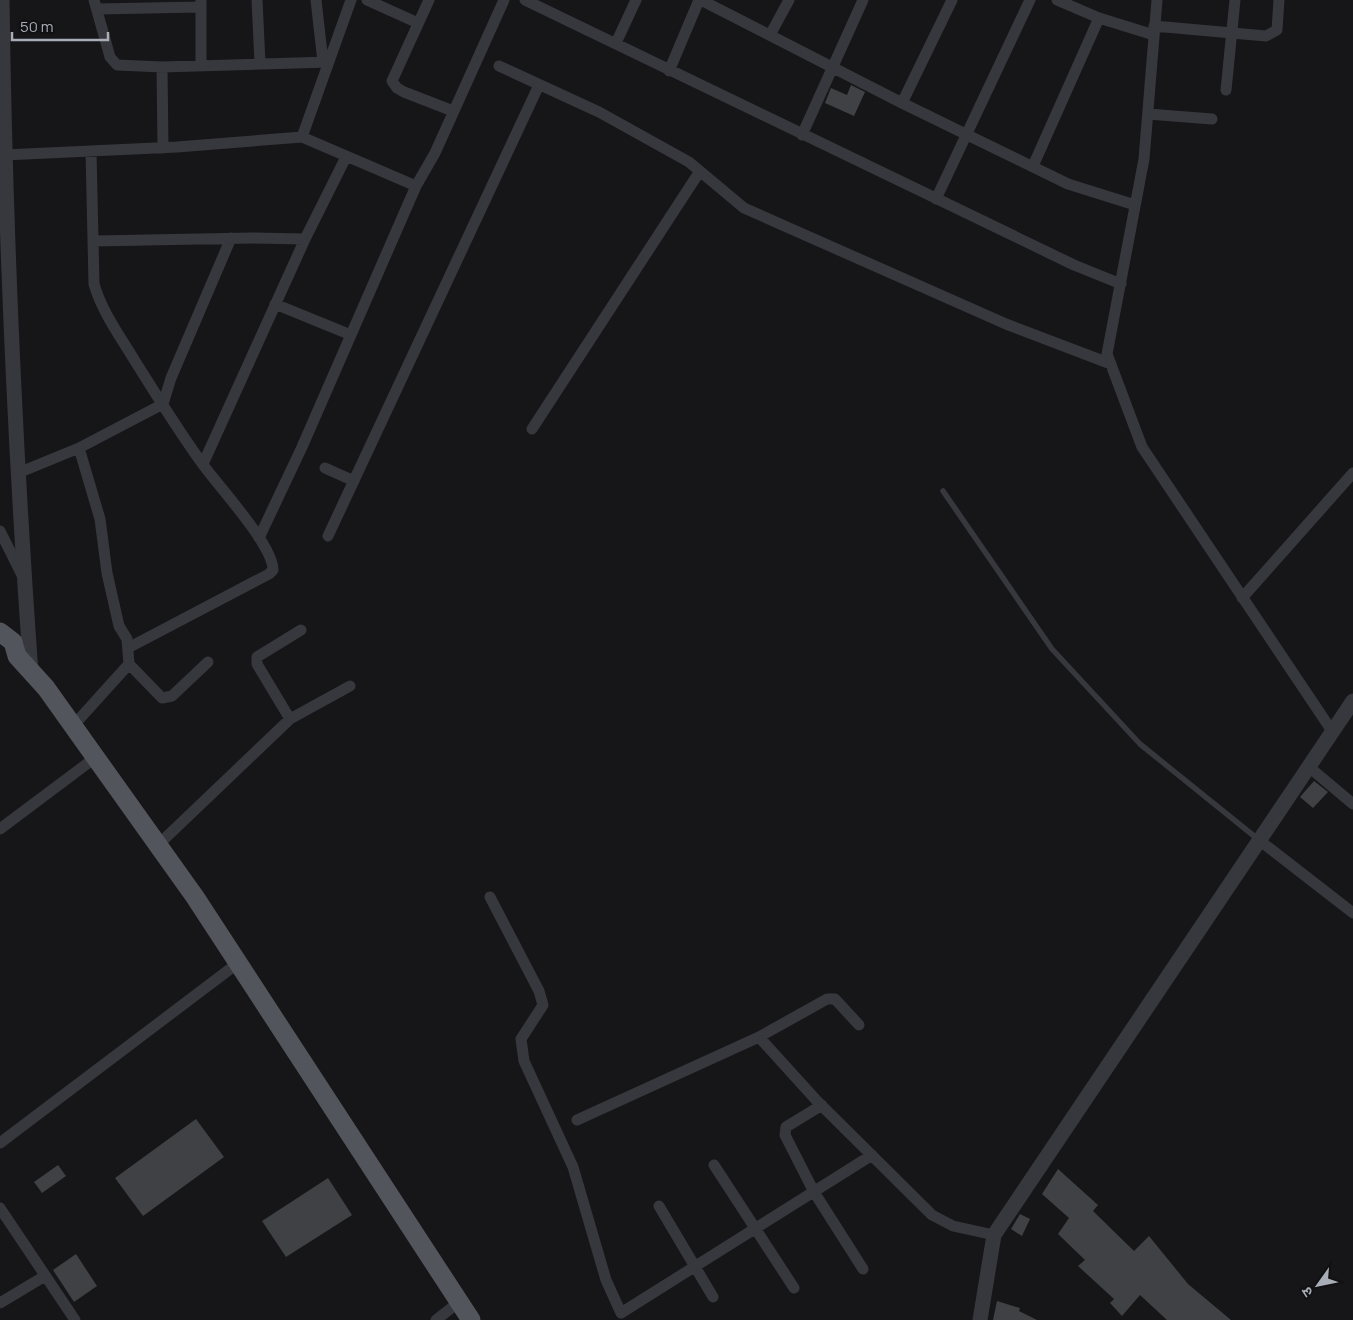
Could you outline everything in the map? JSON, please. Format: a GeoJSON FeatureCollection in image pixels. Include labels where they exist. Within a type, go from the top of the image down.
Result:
{"type":"FeatureCollection","features":[{"type":"Feature","properties":{"kind":"main road"},"geometry":{"type":"LineString","coordinates":[[0,632],[13,642],[8,653],[46,688],[158,845],[238,963],[471,1320]]}},
{"type":"Feature","properties":{"kind":"street"},"geometry":{"type":"LineString","coordinates":[[2,0],[4,155],[18,473],[31,674]]}},
{"type":"Feature","properties":{"kind":"street"},"geometry":{"type":"LineString","coordinates":[[257,0],[260,63]]}},
{"type":"Feature","properties":{"kind":"street"},"geometry":{"type":"LineString","coordinates":[[316,0],[326,62]]}},
{"type":"Feature","properties":{"kind":"street"},"geometry":{"type":"LineString","coordinates":[[302,137],[326,62],[351,0]]}},
{"type":"Feature","properties":{"kind":"street"},"geometry":{"type":"LineString","coordinates":[[366,0],[418,23]]}},
{"type":"Feature","properties":{"kind":"street"},"geometry":{"type":"LineString","coordinates":[[429,0],[392,81],[397,88],[404,92],[453,111]]}},
{"type":"Feature","properties":{"kind":"street"},"geometry":{"type":"LineString","coordinates":[[259,538],[416,186],[435,153],[504,0]]}},
{"type":"Feature","properties":{"kind":"street"},"geometry":{"type":"LineString","coordinates":[[524,0],[1074,266],[1120,284]]}},
{"type":"Feature","properties":{"kind":"street"},"geometry":{"type":"LineString","coordinates":[[616,43],[636,0]]}},
{"type":"Feature","properties":{"kind":"street"},"geometry":{"type":"LineString","coordinates":[[669,71],[700,0],[902,103],[1068,184],[1135,205]]}},
{"type":"Feature","properties":{"kind":"street"},"geometry":{"type":"LineString","coordinates":[[770,35],[788,0]]}},
{"type":"Feature","properties":{"kind":"street"},"geometry":{"type":"LineString","coordinates":[[802,135],[864,0]]}},
{"type":"Feature","properties":{"kind":"street"},"geometry":{"type":"LineString","coordinates":[[902,103],[952,0]]}},
{"type":"Feature","properties":{"kind":"street"},"geometry":{"type":"LineString","coordinates":[[936,199],[1030,0]]}},
{"type":"Feature","properties":{"kind":"street"},"geometry":{"type":"LineString","coordinates":[[1057,0],[1099,18],[1154,31],[1266,36],[1272,35],[1277,30],[1280,0]]}},
{"type":"Feature","properties":{"kind":"street"},"geometry":{"type":"LineString","coordinates":[[1156,0],[1144,159],[1107,354],[1142,447],[1332,731]]}},
{"type":"Feature","properties":{"kind":"street"},"geometry":{"type":"LineString","coordinates":[[1226,90],[1235,0]]}},
{"type":"Feature","properties":{"kind":"street"},"geometry":{"type":"LineString","coordinates":[[201,65],[201,3],[95,5],[110,57],[117,65],[162,67],[326,62]]}},
{"type":"Feature","properties":{"kind":"street"},"geometry":{"type":"LineString","coordinates":[[1033,166],[1099,18]]}},
{"type":"Feature","properties":{"kind":"street"},"geometry":{"type":"LineString","coordinates":[[499,66],[598,112],[689,162],[744,208],[1006,324],[1111,364]]}},
{"type":"Feature","properties":{"kind":"street"},"geometry":{"type":"LineString","coordinates":[[162,67],[164,148]]}},
{"type":"Feature","properties":{"kind":"street"},"geometry":{"type":"LineString","coordinates":[[328,536],[539,85]]}},
{"type":"Feature","properties":{"kind":"street"},"geometry":{"type":"LineString","coordinates":[[1148,114],[1212,119]]}},
{"type":"Feature","properties":{"kind":"street"},"geometry":{"type":"LineString","coordinates":[[4,155],[164,148],[302,137],[416,186]]}},
{"type":"Feature","properties":{"kind":"street"},"geometry":{"type":"LineString","coordinates":[[91,151],[94,284],[100,304],[203,464],[259,538],[273,562],[273,570],[269,574],[128,648]]}},
{"type":"Feature","properties":{"kind":"street"},"geometry":{"type":"LineString","coordinates":[[203,464],[305,239],[346,157]]}},
{"type":"Feature","properties":{"kind":"street"},"geometry":{"type":"LineString","coordinates":[[532,430],[700,171]]}},
{"type":"Feature","properties":{"kind":"street"},"geometry":{"type":"LineString","coordinates":[[18,473],[79,448],[163,404],[171,378],[231,238]]}},
{"type":"Feature","properties":{"kind":"street"},"geometry":{"type":"LineString","coordinates":[[94,241],[231,238],[305,239]]}},
{"type":"Feature","properties":{"kind":"street"},"geometry":{"type":"LineString","coordinates":[[275,304],[351,335]]}},
{"type":"Feature","properties":{"kind":"street"},"geometry":{"type":"LineString","coordinates":[[73,726],[128,664],[127,639],[119,626],[107,573],[100,519],[79,448]]}},
{"type":"Feature","properties":{"kind":"street"},"geometry":{"type":"LineString","coordinates":[[325,468],[354,481]]}},
{"type":"Feature","properties":{"kind":"street"},"geometry":{"type":"LineString","coordinates":[[1242,598],[1353,473]]}},
{"type":"Feature","properties":{"kind":"street"},"geometry":{"type":"LineString","coordinates":[[0,531],[24,579]]}},
{"type":"Feature","properties":{"kind":"street"},"geometry":{"type":"LineString","coordinates":[[290,719],[258,664],[257,657],[301,630]]}},
{"type":"Feature","properties":{"kind":"street"},"geometry":{"type":"LineString","coordinates":[[128,664],[162,698],[172,696],[208,662]]}},
{"type":"Feature","properties":{"kind":"street"},"geometry":{"type":"LineString","coordinates":[[158,845],[290,719],[350,686]]}},
{"type":"Feature","properties":{"kind":"street"},"geometry":{"type":"LineString","coordinates":[[980,1320],[994,1235],[1353,701]]}},
{"type":"Feature","properties":{"kind":"street"},"geometry":{"type":"LineString","coordinates":[[0,829],[96,757]]}},
{"type":"Feature","properties":{"kind":"street"},"geometry":{"type":"LineString","coordinates":[[1309,767],[1353,804]]}},
{"type":"Feature","properties":{"kind":"street"},"geometry":{"type":"LineString","coordinates":[[1259,840],[1353,913]]}},
{"type":"Feature","properties":{"kind":"street"},"geometry":{"type":"LineString","coordinates":[[490,898],[539,991],[543,1005],[521,1039],[524,1061],[573,1167],[606,1280],[622,1313]]}},
{"type":"Feature","properties":{"kind":"street"},"geometry":{"type":"LineString","coordinates":[[0,1143],[238,963]]}},
{"type":"Feature","properties":{"kind":"street"},"geometry":{"type":"LineString","coordinates":[[577,1120],[759,1036],[827,999],[835,999],[859,1024]]}},
{"type":"Feature","properties":{"kind":"street"},"geometry":{"type":"LineString","coordinates":[[759,1036],[822,1105],[932,1215],[953,1226],[994,1235]]}},
{"type":"Feature","properties":{"kind":"street"},"geometry":{"type":"LineString","coordinates":[[822,1105],[786,1127],[785,1134],[814,1192],[863,1269]]}},
{"type":"Feature","properties":{"kind":"street"},"geometry":{"type":"LineString","coordinates":[[611,1320],[872,1155]]}},
{"type":"Feature","properties":{"kind":"street"},"geometry":{"type":"LineString","coordinates":[[714,1165],[794,1288]]}},
{"type":"Feature","properties":{"kind":"street"},"geometry":{"type":"LineString","coordinates":[[659,1206],[713,1297]]}},
{"type":"Feature","properties":{"kind":"street"},"geometry":{"type":"LineString","coordinates":[[0,1208],[75,1320]]}},
{"type":"Feature","properties":{"kind":"street"},"geometry":{"type":"LineString","coordinates":[[0,1303],[45,1276]]}},
{"type":"Feature","properties":{"kind":"street"},"geometry":{"type":"LineString","coordinates":[[436,1320],[459,1302]]}},
{"type":"Feature","properties":{"kind":"lane"},"geometry":{"type":"LineString","coordinates":[[943,491],[1052,649],[1140,744],[1259,840]]}},
{"type":"Feature","properties":{"kind":"building"},"geometry":{"type":"Polygon","coordinates":[[[851,85],[865,92],[854,116],[825,103],[831,88],[847,95],[851,85]]]}},
{"type":"Feature","properties":{"kind":"building"},"geometry":{"type":"Polygon","coordinates":[[[1314,781],[1328,792],[1313,808],[1300,797],[1314,781]]]}},
{"type":"Feature","properties":{"kind":"building"},"geometry":{"type":"Polygon","coordinates":[[[196,1119],[224,1157],[143,1216],[115,1178],[196,1119]]]}},
{"type":"Feature","properties":{"kind":"building"},"geometry":{"type":"Polygon","coordinates":[[[58,1165],[66,1176],[42,1193],[34,1182],[58,1165]]]}},
{"type":"Feature","properties":{"kind":"building"},"geometry":{"type":"Polygon","coordinates":[[[1058,1169],[1098,1205],[1093,1211],[1134,1251],[1149,1236],[1188,1284],[1231,1320],[1167,1320],[1140,1295],[1122,1316],[1110,1303],[1114,1299],[1078,1266],[1085,1260],[1058,1234],[1069,1218],[1042,1194],[1058,1169]]]}},
{"type":"Feature","properties":{"kind":"building"},"geometry":{"type":"Polygon","coordinates":[[[328,1178],[352,1215],[286,1257],[262,1221],[328,1178]]]}},
{"type":"Feature","properties":{"kind":"building"},"geometry":{"type":"Polygon","coordinates":[[[1020,1214],[1030,1219],[1022,1236],[1011,1229],[1020,1214]]]}},
{"type":"Feature","properties":{"kind":"building"},"geometry":{"type":"Polygon","coordinates":[[[76,1254],[97,1286],[74,1302],[53,1270],[76,1254]]]}},
{"type":"Feature","properties":{"kind":"building"},"geometry":{"type":"Polygon","coordinates":[[[997,1301],[1020,1308],[1019,1311],[1037,1320],[993,1320],[997,1301]]]}}]}
